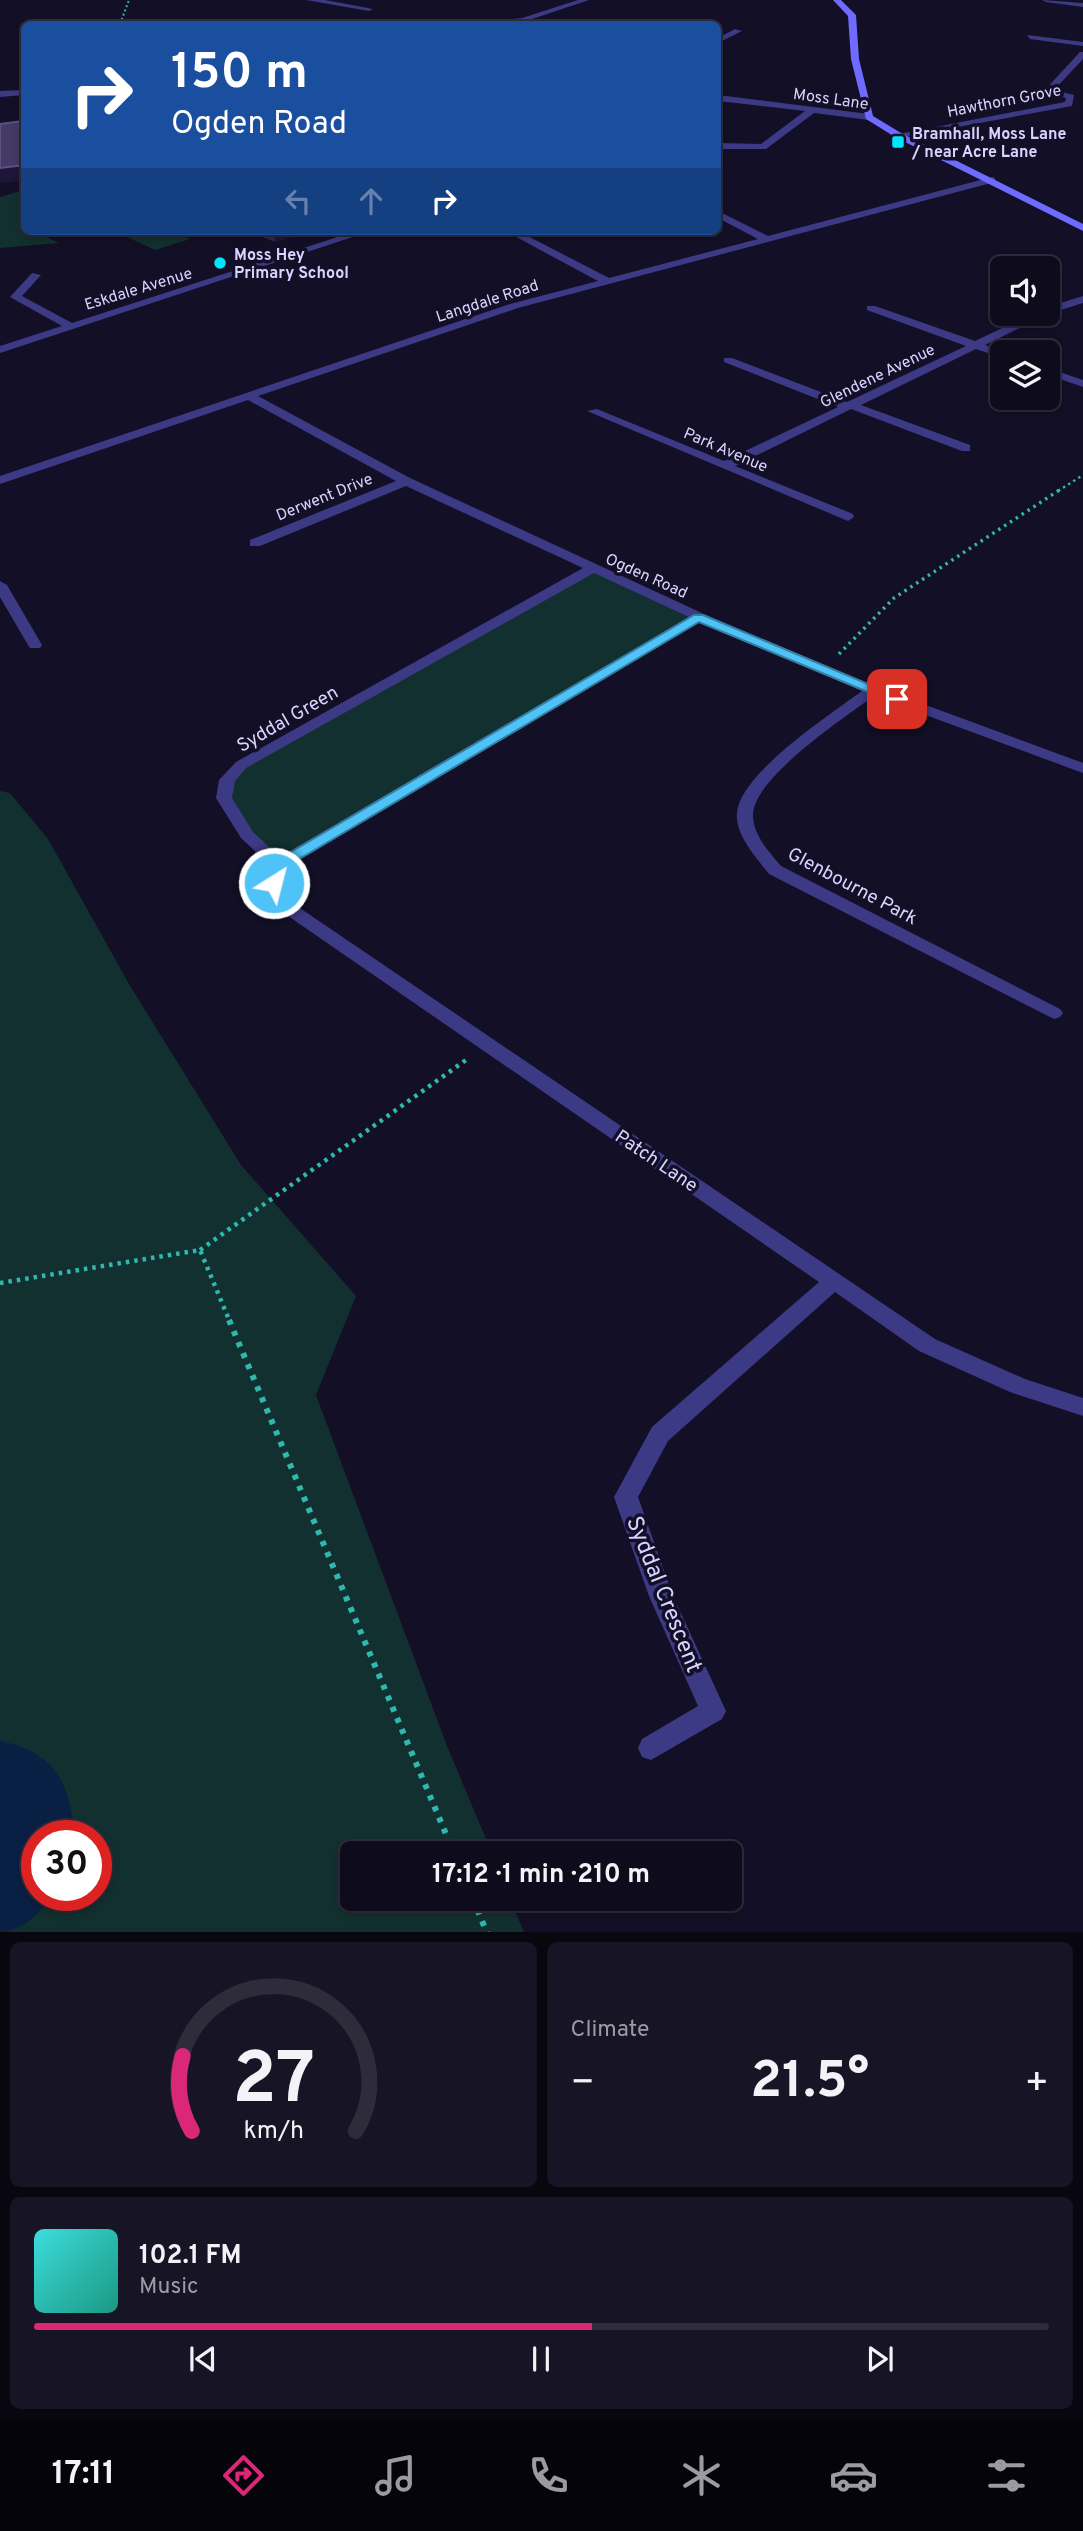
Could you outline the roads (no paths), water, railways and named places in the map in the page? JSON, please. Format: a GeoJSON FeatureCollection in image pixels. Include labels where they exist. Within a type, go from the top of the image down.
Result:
{"type":"FeatureCollection","features":[{"type":"Feature","properties":{"kind":"main road"},"geometry":{"type":"LineString","coordinates":[[838,0],[852,15],[855,59],[869,117]]}},
{"type":"Feature","properties":{"kind":"main road","name":"Moss Lane"},"geometry":{"type":"LineString","coordinates":[[869,117],[898,135],[992,180],[1083,229]]}},
{"type":"Feature","properties":{"kind":"street"},"geometry":{"type":"LineString","coordinates":[[310,0],[369,9]]}},
{"type":"Feature","properties":{"kind":"street"},"geometry":{"type":"LineString","coordinates":[[506,21],[523,20],[585,0]]}},
{"type":"Feature","properties":{"kind":"street"},"geometry":{"type":"LineString","coordinates":[[1046,0],[1083,5]]}},
{"type":"Feature","properties":{"kind":"street"},"geometry":{"type":"LineString","coordinates":[[721,40],[738,31]]}},
{"type":"Feature","properties":{"kind":"street"},"geometry":{"type":"LineString","coordinates":[[1030,37],[1083,44]]}},
{"type":"Feature","properties":{"kind":"street","name":"Hawthorn Grove"},"geometry":{"type":"LineString","coordinates":[[1083,54],[1048,91],[1083,99]]}},
{"type":"Feature","properties":{"kind":"street"},"geometry":{"type":"LineString","coordinates":[[0,94],[21,93]]}},
{"type":"Feature","properties":{"kind":"street","name":"Hawthorn Grove"},"geometry":{"type":"LineString","coordinates":[[898,135],[1069,104],[1071,97]]}},
{"type":"Feature","properties":{"kind":"street","name":"Moss Lane"},"geometry":{"type":"LineString","coordinates":[[721,98],[869,117]]}},
{"type":"Feature","properties":{"kind":"street"},"geometry":{"type":"LineString","coordinates":[[721,146],[763,147],[811,111]]}},
{"type":"Feature","properties":{"kind":"street","name":"Langdale Road"},"geometry":{"type":"LineString","coordinates":[[0,480],[514,306],[992,180]]}},
{"type":"Feature","properties":{"kind":"street"},"geometry":{"type":"LineString","coordinates":[[721,216],[765,239]]}},
{"type":"Feature","properties":{"kind":"street","name":"Eskdale Avenue"},"geometry":{"type":"LineString","coordinates":[[0,350],[354,235]]}},
{"type":"Feature","properties":{"kind":"street"},"geometry":{"type":"LineString","coordinates":[[518,235],[607,281]]}},
{"type":"Feature","properties":{"kind":"street"},"geometry":{"type":"LineString","coordinates":[[36,275],[15,297],[71,327]]}},
{"type":"Feature","properties":{"kind":"street"},"geometry":{"type":"LineString","coordinates":[[1060,307],[1083,299]]}},
{"type":"Feature","properties":{"kind":"street"},"geometry":{"type":"LineString","coordinates":[[871,309],[990,350]]}},
{"type":"Feature","properties":{"kind":"street","name":"Glendene Avenue"},"geometry":{"type":"LineString","coordinates":[[724,466],[1015,326]]}},
{"type":"Feature","properties":{"kind":"street"},"geometry":{"type":"LineString","coordinates":[[728,360],[966,448]]}},
{"type":"Feature","properties":{"kind":"street"},"geometry":{"type":"LineString","coordinates":[[1060,375],[1082,383]]}},
{"type":"Feature","properties":{"kind":"street","name":"Ogden Road"},"geometry":{"type":"LineString","coordinates":[[249,397],[406,481],[699,617],[872,690],[1077,766]]}},
{"type":"Feature","properties":{"kind":"street","name":"Park Avenue"},"geometry":{"type":"LineString","coordinates":[[593,411],[848,517]]}},
{"type":"Feature","properties":{"kind":"street","name":"Derwent Drive"},"geometry":{"type":"LineString","coordinates":[[254,543],[406,481]]}},
{"type":"Feature","properties":{"kind":"street","name":"Syddal Green"},"geometry":{"type":"LineString","coordinates":[[279,865],[247,835],[223,797],[227,780],[241,765],[593,569]]}},
{"type":"Feature","properties":{"kind":"street"},"geometry":{"type":"LineString","coordinates":[[0,585],[35,645]]}},
{"type":"Feature","properties":{"kind":"street"},"geometry":{"type":"LineString","coordinates":[[279,865],[699,617]]}},
{"type":"Feature","properties":{"kind":"street","name":"Glenbourne Park"},"geometry":{"type":"LineString","coordinates":[[872,690],[776,764],[759,783],[745,811],[751,841],[775,870],[1054,1013]]}},
{"type":"Feature","properties":{"kind":"street"},"geometry":{"type":"LineString","coordinates":[[1077,766],[1083,752]]}},
{"type":"Feature","properties":{"kind":"street","name":"Patch Lane"},"geometry":{"type":"LineString","coordinates":[[279,865],[274,883],[281,903],[928,1345],[1018,1387],[1083,1408]]}},
{"type":"Feature","properties":{"kind":"street","name":"Syddal Crescent"},"geometry":{"type":"LineString","coordinates":[[651,1748],[713,1711],[661,1596],[626,1497],[660,1434],[835,1280]]}},
{"type":"Feature","properties":{"kind":"water"},"geometry":{"type":"Polygon","coordinates":[[[0,1741],[19,1746],[47,1762],[64,1786],[72,1820],[21,1820],[21,1911],[39,1911],[23,1925],[0,1932],[0,1741]]]}},
{"type":"Feature","properties":{"kind":"place","name":"Bramhall, Moss Lane / near Acre Lane"},"geometry":{"type":"Point","coordinates":[898,142]}},
{"type":"Feature","properties":{"kind":"place","name":"Moss Hey Primary School"},"geometry":{"type":"Point","coordinates":[220,263]}}]}
